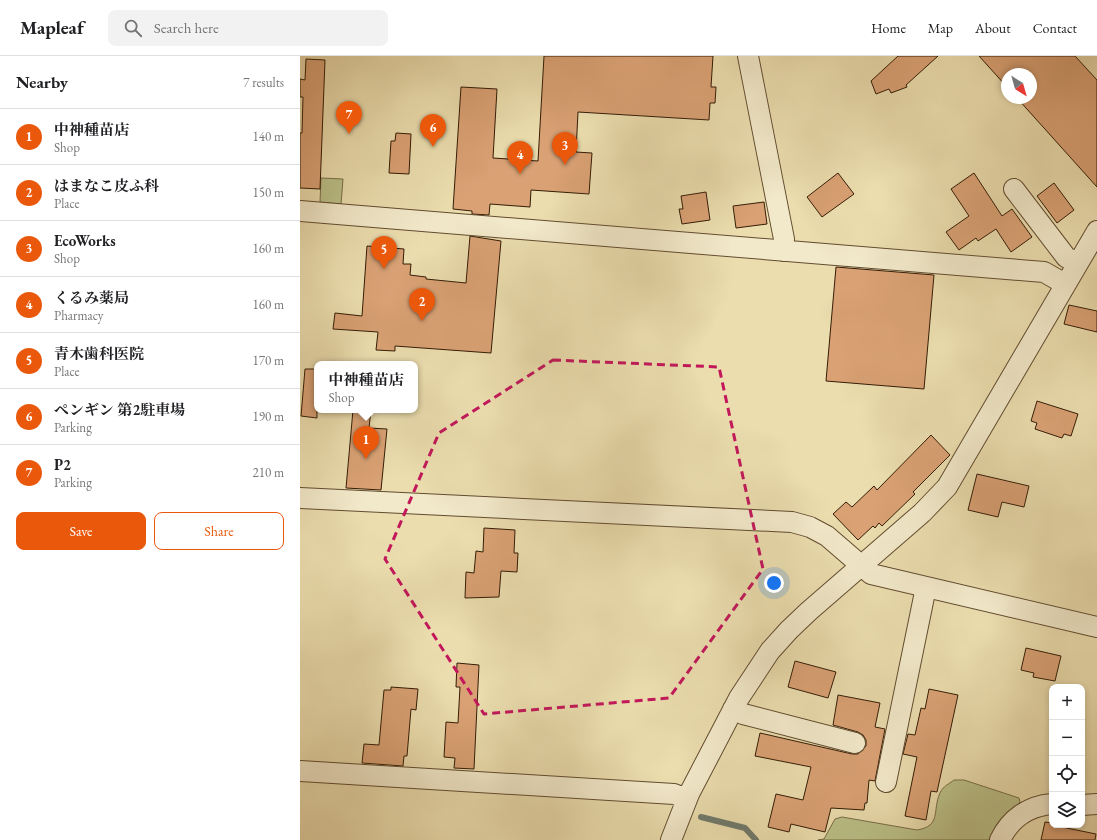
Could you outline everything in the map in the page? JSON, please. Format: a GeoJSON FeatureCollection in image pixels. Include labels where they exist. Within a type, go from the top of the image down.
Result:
{"type":"FeatureCollection","features":[{"type":"Feature","properties":{"kind":"street"},"geometry":{"type":"LineString","coordinates":[[748,56],[784,239],[783,251]]}},
{"type":"Feature","properties":{"kind":"street"},"geometry":{"type":"LineString","coordinates":[[1014,189],[1066,257],[1087,256]]}},
{"type":"Feature","properties":{"kind":"street"},"geometry":{"type":"LineString","coordinates":[[300,211],[1044,272],[1064,284]]}},
{"type":"Feature","properties":{"kind":"street"},"geometry":{"type":"LineString","coordinates":[[671,840],[687,799],[754,674],[789,630],[922,513],[947,487],[1064,284],[1087,256],[1097,231]]}},
{"type":"Feature","properties":{"kind":"street"},"geometry":{"type":"LineString","coordinates":[[300,498],[792,522],[810,527],[827,536],[871,574],[1097,627]]}},
{"type":"Feature","properties":{"kind":"street"},"geometry":{"type":"LineString","coordinates":[[886,782],[926,587]]}},
{"type":"Feature","properties":{"kind":"street"},"geometry":{"type":"LineString","coordinates":[[734,709],[743,714],[855,743]]}},
{"type":"Feature","properties":{"kind":"street"},"geometry":{"type":"LineString","coordinates":[[300,771],[674,794],[687,799]]}},
{"type":"Feature","properties":{"kind":"street"},"geometry":{"type":"LineString","coordinates":[[1085,805],[1097,804]]}},
{"type":"Feature","properties":{"kind":"street"},"geometry":{"type":"LineString","coordinates":[[1000,840],[1005,829],[1022,813],[1032,808],[1049,805]]}},
{"type":"Feature","properties":{"kind":"highlighted area"},"geometry":{"type":"Polygon","coordinates":[[[553,360],[719,367],[763,569],[669,698],[484,714],[385,559],[439,433],[553,360]]]}},
{"type":"Feature","properties":{"kind":"green space"},"geometry":{"type":"Polygon","coordinates":[[[321,178],[343,179],[341,204],[320,202],[321,178]]]}},
{"type":"Feature","properties":{"kind":"green space"},"geometry":{"type":"Polygon","coordinates":[[[954,780],[964,780],[1019,798],[1020,802],[991,840],[818,840],[824,839],[835,819],[842,817],[917,830],[925,828],[933,821],[941,791],[954,780]]]}},
{"type":"Feature","properties":{"kind":"building"},"geometry":{"type":"Polygon","coordinates":[[[544,56],[713,56],[711,87],[716,87],[715,103],[710,103],[709,120],[578,112],[576,152],[592,153],[589,194],[531,190],[530,207],[490,204],[489,215],[472,214],[472,211],[453,209],[461,87],[497,89],[493,158],[538,161],[544,56]]]}},
{"type":"Feature","properties":{"kind":"building"},"geometry":{"type":"Polygon","coordinates":[[[898,56],[938,56],[906,85],[907,87],[891,93],[889,89],[876,94],[871,81],[898,56]]]}},
{"type":"Feature","properties":{"kind":"building"},"geometry":{"type":"Polygon","coordinates":[[[979,56],[1075,56],[1097,80],[1097,187],[1022,104],[1037,104],[1037,68],[1001,68],[1001,80],[979,56]]]}},
{"type":"Feature","properties":{"kind":"building"},"geometry":{"type":"Polygon","coordinates":[[[306,59],[325,60],[320,189],[300,188],[300,133],[302,133],[303,97],[300,97],[300,79],[305,80],[306,59]]]}},
{"type":"Feature","properties":{"kind":"building"},"geometry":{"type":"Polygon","coordinates":[[[396,133],[411,134],[409,174],[389,173],[391,141],[395,141],[396,133]]]}},
{"type":"Feature","properties":{"kind":"building"},"geometry":{"type":"Polygon","coordinates":[[[838,173],[854,194],[822,217],[807,197],[838,173]]]}},
{"type":"Feature","properties":{"kind":"building"},"geometry":{"type":"Polygon","coordinates":[[[974,173],[1002,216],[1012,209],[1032,237],[1011,252],[996,229],[978,241],[976,238],[959,250],[946,232],[969,216],[951,189],[974,173]]]}},
{"type":"Feature","properties":{"kind":"building"},"geometry":{"type":"Polygon","coordinates":[[[1054,183],[1074,210],[1057,223],[1037,196],[1054,183]]]}},
{"type":"Feature","properties":{"kind":"building"},"geometry":{"type":"Polygon","coordinates":[[[706,192],[710,220],[682,224],[679,209],[683,209],[681,196],[706,192]]]}},
{"type":"Feature","properties":{"kind":"building"},"geometry":{"type":"Polygon","coordinates":[[[764,202],[767,224],[736,228],[733,206],[764,202]]]}},
{"type":"Feature","properties":{"kind":"building"},"geometry":{"type":"Polygon","coordinates":[[[470,236],[501,241],[491,353],[395,346],[395,351],[376,350],[378,332],[333,329],[335,313],[362,316],[367,246],[404,249],[403,264],[411,264],[410,275],[426,277],[426,279],[466,283],[470,236]]]}},
{"type":"Feature","properties":{"kind":"building"},"geometry":{"type":"Polygon","coordinates":[[[836,267],[934,275],[924,389],[826,381],[836,267]]]}},
{"type":"Feature","properties":{"kind":"building"},"geometry":{"type":"Polygon","coordinates":[[[1069,305],[1097,311],[1097,332],[1064,324],[1069,305]]]}},
{"type":"Feature","properties":{"kind":"building"},"geometry":{"type":"Polygon","coordinates":[[[305,369],[314,369],[314,413],[317,413],[317,418],[301,416],[305,369]]]}},
{"type":"Feature","properties":{"kind":"building"},"geometry":{"type":"Polygon","coordinates":[[[1037,401],[1078,414],[1071,436],[1064,434],[1062,438],[1035,429],[1037,423],[1031,421],[1037,401]]]}},
{"type":"Feature","properties":{"kind":"building"},"geometry":{"type":"Polygon","coordinates":[[[353,413],[371,413],[369,428],[387,429],[381,490],[346,488],[353,413]]]}},
{"type":"Feature","properties":{"kind":"building"},"geometry":{"type":"Polygon","coordinates":[[[931,435],[950,455],[913,492],[915,494],[882,526],[879,523],[875,528],[873,526],[858,540],[833,514],[846,502],[852,507],[874,486],[877,490],[931,435]]]}},
{"type":"Feature","properties":{"kind":"building"},"geometry":{"type":"Polygon","coordinates":[[[977,474],[1029,486],[1024,507],[1002,502],[998,517],[968,510],[977,474]]]}},
{"type":"Feature","properties":{"kind":"building"},"geometry":{"type":"Polygon","coordinates":[[[484,528],[515,530],[514,553],[518,553],[517,572],[501,571],[499,597],[465,598],[466,572],[474,573],[476,551],[483,552],[484,528]]]}},
{"type":"Feature","properties":{"kind":"building"},"geometry":{"type":"Polygon","coordinates":[[[1026,648],[1061,656],[1055,681],[1033,677],[1034,673],[1021,670],[1026,648]]]}},
{"type":"Feature","properties":{"kind":"building"},"geometry":{"type":"Polygon","coordinates":[[[795,661],[836,672],[828,698],[788,687],[795,661]]]}},
{"type":"Feature","properties":{"kind":"building"},"geometry":{"type":"Polygon","coordinates":[[[457,663],[479,665],[474,769],[454,768],[455,758],[444,757],[446,722],[458,723],[460,687],[456,687],[457,663]]]}},
{"type":"Feature","properties":{"kind":"building"},"geometry":{"type":"Polygon","coordinates":[[[391,687],[418,689],[416,710],[411,709],[407,756],[404,756],[403,766],[362,763],[364,744],[379,745],[384,690],[391,690],[391,687]]]}},
{"type":"Feature","properties":{"kind":"building"},"geometry":{"type":"Polygon","coordinates":[[[929,689],[958,695],[937,792],[931,791],[926,820],[905,816],[917,757],[903,754],[908,734],[915,735],[921,708],[925,709],[929,689]]]}},
{"type":"Feature","properties":{"kind":"building"},"geometry":{"type":"Polygon","coordinates":[[[838,695],[880,703],[875,727],[885,729],[875,781],[869,780],[867,803],[865,803],[864,810],[831,808],[825,832],[791,824],[789,832],[768,827],[776,794],[803,800],[811,767],[755,756],[760,733],[852,754],[858,754],[866,746],[866,740],[863,735],[858,732],[833,725],[838,695]]]}},
{"type":"Feature","properties":{"kind":"building"},"geometry":{"type":"Polygon","coordinates":[[[1045,822],[1049,823],[1049,828],[1067,828],[1096,834],[1095,840],[1041,840],[1045,822]]]}},
{"type":"Feature","properties":{"kind":"waterway"},"geometry":{"type":"LineString","coordinates":[[701,817],[745,828],[756,840]]}},
{"type":"Feature","properties":{"kind":"place","name":"P2"},"geometry":{"type":"Point","coordinates":[349,134]}},
{"type":"Feature","properties":{"kind":"place","name":"ペンギン 第2駐車場"},"geometry":{"type":"Point","coordinates":[433,147]}},
{"type":"Feature","properties":{"kind":"place","name":"EcoWorks"},"geometry":{"type":"Point","coordinates":[565,165]}},
{"type":"Feature","properties":{"kind":"place","name":"くるみ薬局"},"geometry":{"type":"Point","coordinates":[520,174]}},
{"type":"Feature","properties":{"kind":"place","name":"青木歯科医院"},"geometry":{"type":"Point","coordinates":[384,269]}},
{"type":"Feature","properties":{"kind":"place","name":"はまなこ皮ふ科"},"geometry":{"type":"Point","coordinates":[422,321]}},
{"type":"Feature","properties":{"kind":"place","name":"中神種苗店"},"geometry":{"type":"Point","coordinates":[366,459]}}]}
